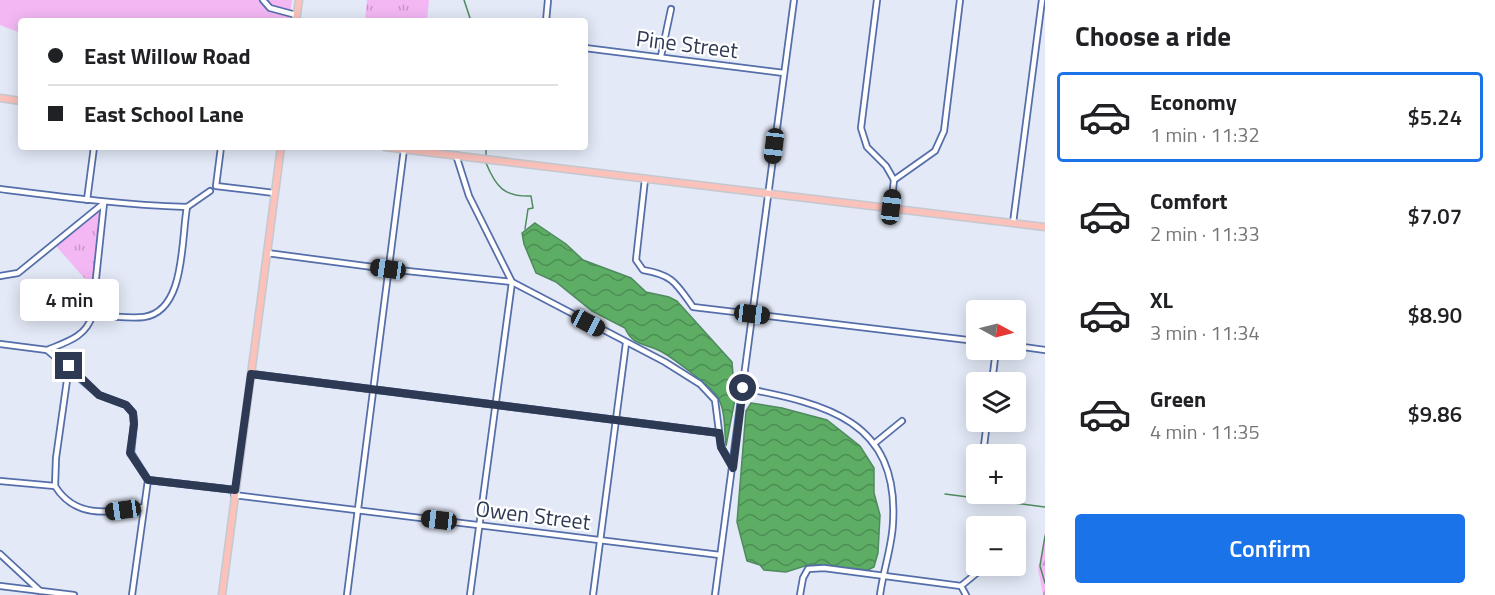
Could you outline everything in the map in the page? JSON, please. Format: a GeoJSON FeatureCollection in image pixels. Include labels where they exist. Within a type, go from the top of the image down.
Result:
{"type":"FeatureCollection","features":[{"type":"Feature","properties":{"kind":"main road"},"geometry":{"type":"LineString","coordinates":[[296,18],[298,0]]}},
{"type":"Feature","properties":{"kind":"main road"},"geometry":{"type":"LineString","coordinates":[[0,98],[18,101]]}},
{"type":"Feature","properties":{"kind":"main road"},"geometry":{"type":"LineString","coordinates":[[222,595],[281,150]]}},
{"type":"Feature","properties":{"kind":"main road"},"geometry":{"type":"LineString","coordinates":[[413,150],[1045,227]]}},
{"type":"Feature","properties":{"kind":"street"},"geometry":{"type":"LineString","coordinates":[[263,0],[270,8],[296,18]]}},
{"type":"Feature","properties":{"kind":"street"},"geometry":{"type":"LineString","coordinates":[[546,18],[548,0]]}},
{"type":"Feature","properties":{"kind":"street"},"geometry":{"type":"LineString","coordinates":[[715,595],[794,0]]}},
{"type":"Feature","properties":{"kind":"street"},"geometry":{"type":"LineString","coordinates":[[877,0],[861,128],[867,147],[886,166],[894,180],[891,207]]}},
{"type":"Feature","properties":{"kind":"street"},"geometry":{"type":"LineString","coordinates":[[894,180],[935,151],[944,131],[960,0]]}},
{"type":"Feature","properties":{"kind":"street"},"geometry":{"type":"LineString","coordinates":[[1012,223],[1042,0]]}},
{"type":"Feature","properties":{"kind":"street"},"geometry":{"type":"LineString","coordinates":[[661,56],[671,9]]}},
{"type":"Feature","properties":{"kind":"street","name":"Pine Street"},"geometry":{"type":"LineString","coordinates":[[588,48],[784,73]]}},
{"type":"Feature","properties":{"kind":"street"},"geometry":{"type":"LineString","coordinates":[[87,200],[94,150]]}},
{"type":"Feature","properties":{"kind":"street"},"geometry":{"type":"LineString","coordinates":[[221,150],[216,186],[274,193]]}},
{"type":"Feature","properties":{"kind":"street"},"geometry":{"type":"LineString","coordinates":[[347,595],[404,150]]}},
{"type":"Feature","properties":{"kind":"street"},"geometry":{"type":"LineString","coordinates":[[456,155],[469,196],[512,282],[470,595]]}},
{"type":"Feature","properties":{"kind":"street"},"geometry":{"type":"LineString","coordinates":[[645,179],[636,260],[643,270],[665,273],[675,281],[693,307],[966,340]]}},
{"type":"Feature","properties":{"kind":"street"},"geometry":{"type":"LineString","coordinates":[[0,189],[157,207],[187,207],[210,191]]}},
{"type":"Feature","properties":{"kind":"street"},"geometry":{"type":"LineString","coordinates":[[0,276],[18,273],[104,202]]}},
{"type":"Feature","properties":{"kind":"street"},"geometry":{"type":"LineString","coordinates":[[47,350],[74,338],[89,327],[104,202]]}},
{"type":"Feature","properties":{"kind":"street"},"geometry":{"type":"LineString","coordinates":[[92,316],[144,317],[160,310],[170,301],[176,286],[187,207]]}},
{"type":"Feature","properties":{"kind":"street"},"geometry":{"type":"LineString","coordinates":[[267,253],[512,282],[700,384],[715,400],[721,447],[733,468]]}},
{"type":"Feature","properties":{"kind":"street"},"geometry":{"type":"LineString","coordinates":[[593,595],[626,343]]}},
{"type":"Feature","properties":{"kind":"street"},"geometry":{"type":"LineString","coordinates":[[0,344],[47,350],[69,366],[99,395],[126,405],[133,413],[134,424],[130,453],[148,480],[132,595]]}},
{"type":"Feature","properties":{"kind":"street"},"geometry":{"type":"LineString","coordinates":[[1026,347],[1045,350]]}},
{"type":"Feature","properties":{"kind":"street"},"geometry":{"type":"LineString","coordinates":[[56,489],[56,458],[69,366]]}},
{"type":"Feature","properties":{"kind":"street"},"geometry":{"type":"LineString","coordinates":[[251,374],[719,433]]}},
{"type":"Feature","properties":{"kind":"street"},"geometry":{"type":"LineString","coordinates":[[743,388],[824,408],[852,422],[875,443],[887,468],[893,491],[893,525],[880,595]]}},
{"type":"Feature","properties":{"kind":"street"},"geometry":{"type":"LineString","coordinates":[[875,443],[903,421]]}},
{"type":"Feature","properties":{"kind":"street","name":"Owen Street"},"geometry":{"type":"LineString","coordinates":[[148,480],[357,510],[720,555]]}},
{"type":"Feature","properties":{"kind":"street"},"geometry":{"type":"LineString","coordinates":[[0,481],[56,489],[82,509],[102,513],[144,507]]}},
{"type":"Feature","properties":{"kind":"street"},"geometry":{"type":"LineString","coordinates":[[0,554],[40,591]]}},
{"type":"Feature","properties":{"kind":"street"},"geometry":{"type":"LineString","coordinates":[[800,595],[803,578],[808,569],[824,568],[961,586],[973,576]]}},
{"type":"Feature","properties":{"kind":"street"},"geometry":{"type":"LineString","coordinates":[[0,586],[74,595]]}},
{"type":"Feature","properties":{"kind":"street"},"geometry":{"type":"LineString","coordinates":[[961,586],[966,595]]}},
{"type":"Feature","properties":{"kind":"green space"},"geometry":{"type":"Polygon","coordinates":[[[0,0],[292,0],[289,18],[18,18],[18,32],[0,25],[0,0]]]}},
{"type":"Feature","properties":{"kind":"green space"},"geometry":{"type":"Polygon","coordinates":[[[367,0],[429,0],[427,18],[365,18],[367,0]]]}},
{"type":"Feature","properties":{"kind":"green space"},"geometry":{"type":"Polygon","coordinates":[[[99,210],[102,212],[93,288],[56,246],[99,210]]]}},
{"type":"Feature","properties":{"kind":"green space"},"geometry":{"type":"Polygon","coordinates":[[[1045,532],[1045,595],[1043,595],[1038,569],[1045,532]]]}},
{"type":"Feature","properties":{"kind":"water"},"geometry":{"type":"Polygon","coordinates":[[[535,223],[566,244],[583,260],[631,278],[646,292],[677,301],[732,362],[735,399],[726,446],[722,407],[717,396],[707,386],[667,355],[636,342],[625,328],[592,311],[556,282],[536,273],[522,233],[535,223]]]}},
{"type":"Feature","properties":{"kind":"water"},"geometry":{"type":"Polygon","coordinates":[[[751,403],[782,408],[827,420],[860,446],[874,468],[874,493],[880,515],[878,553],[874,567],[868,570],[811,564],[786,572],[764,570],[760,565],[747,561],[737,522],[746,411],[751,403]]]}},
{"type":"Feature","properties":{"kind":"waterway"},"geometry":{"type":"LineString","coordinates":[[464,0],[470,18]]}},
{"type":"Feature","properties":{"kind":"waterway"},"geometry":{"type":"LineString","coordinates":[[486,150],[486,157]]}},
{"type":"Feature","properties":{"kind":"waterway"},"geometry":{"type":"LineString","coordinates":[[486,163],[493,178],[502,189],[514,195],[531,196],[533,208],[528,209],[525,229]]}},
{"type":"Feature","properties":{"kind":"waterway"},"geometry":{"type":"LineString","coordinates":[[945,494],[1045,507]]}},
{"type":"Feature","properties":{"kind":"waterway"},"geometry":{"type":"LineString","coordinates":[[1045,536],[1040,566],[1045,583]]}},
{"type":"Feature","properties":{"kind":"route"},"geometry":{"type":"LineString","coordinates":[[69,366],[99,395],[126,405],[133,413],[134,424],[130,453],[148,480],[235,490],[251,374],[719,433],[721,447],[733,468],[743,388]]}}]}
